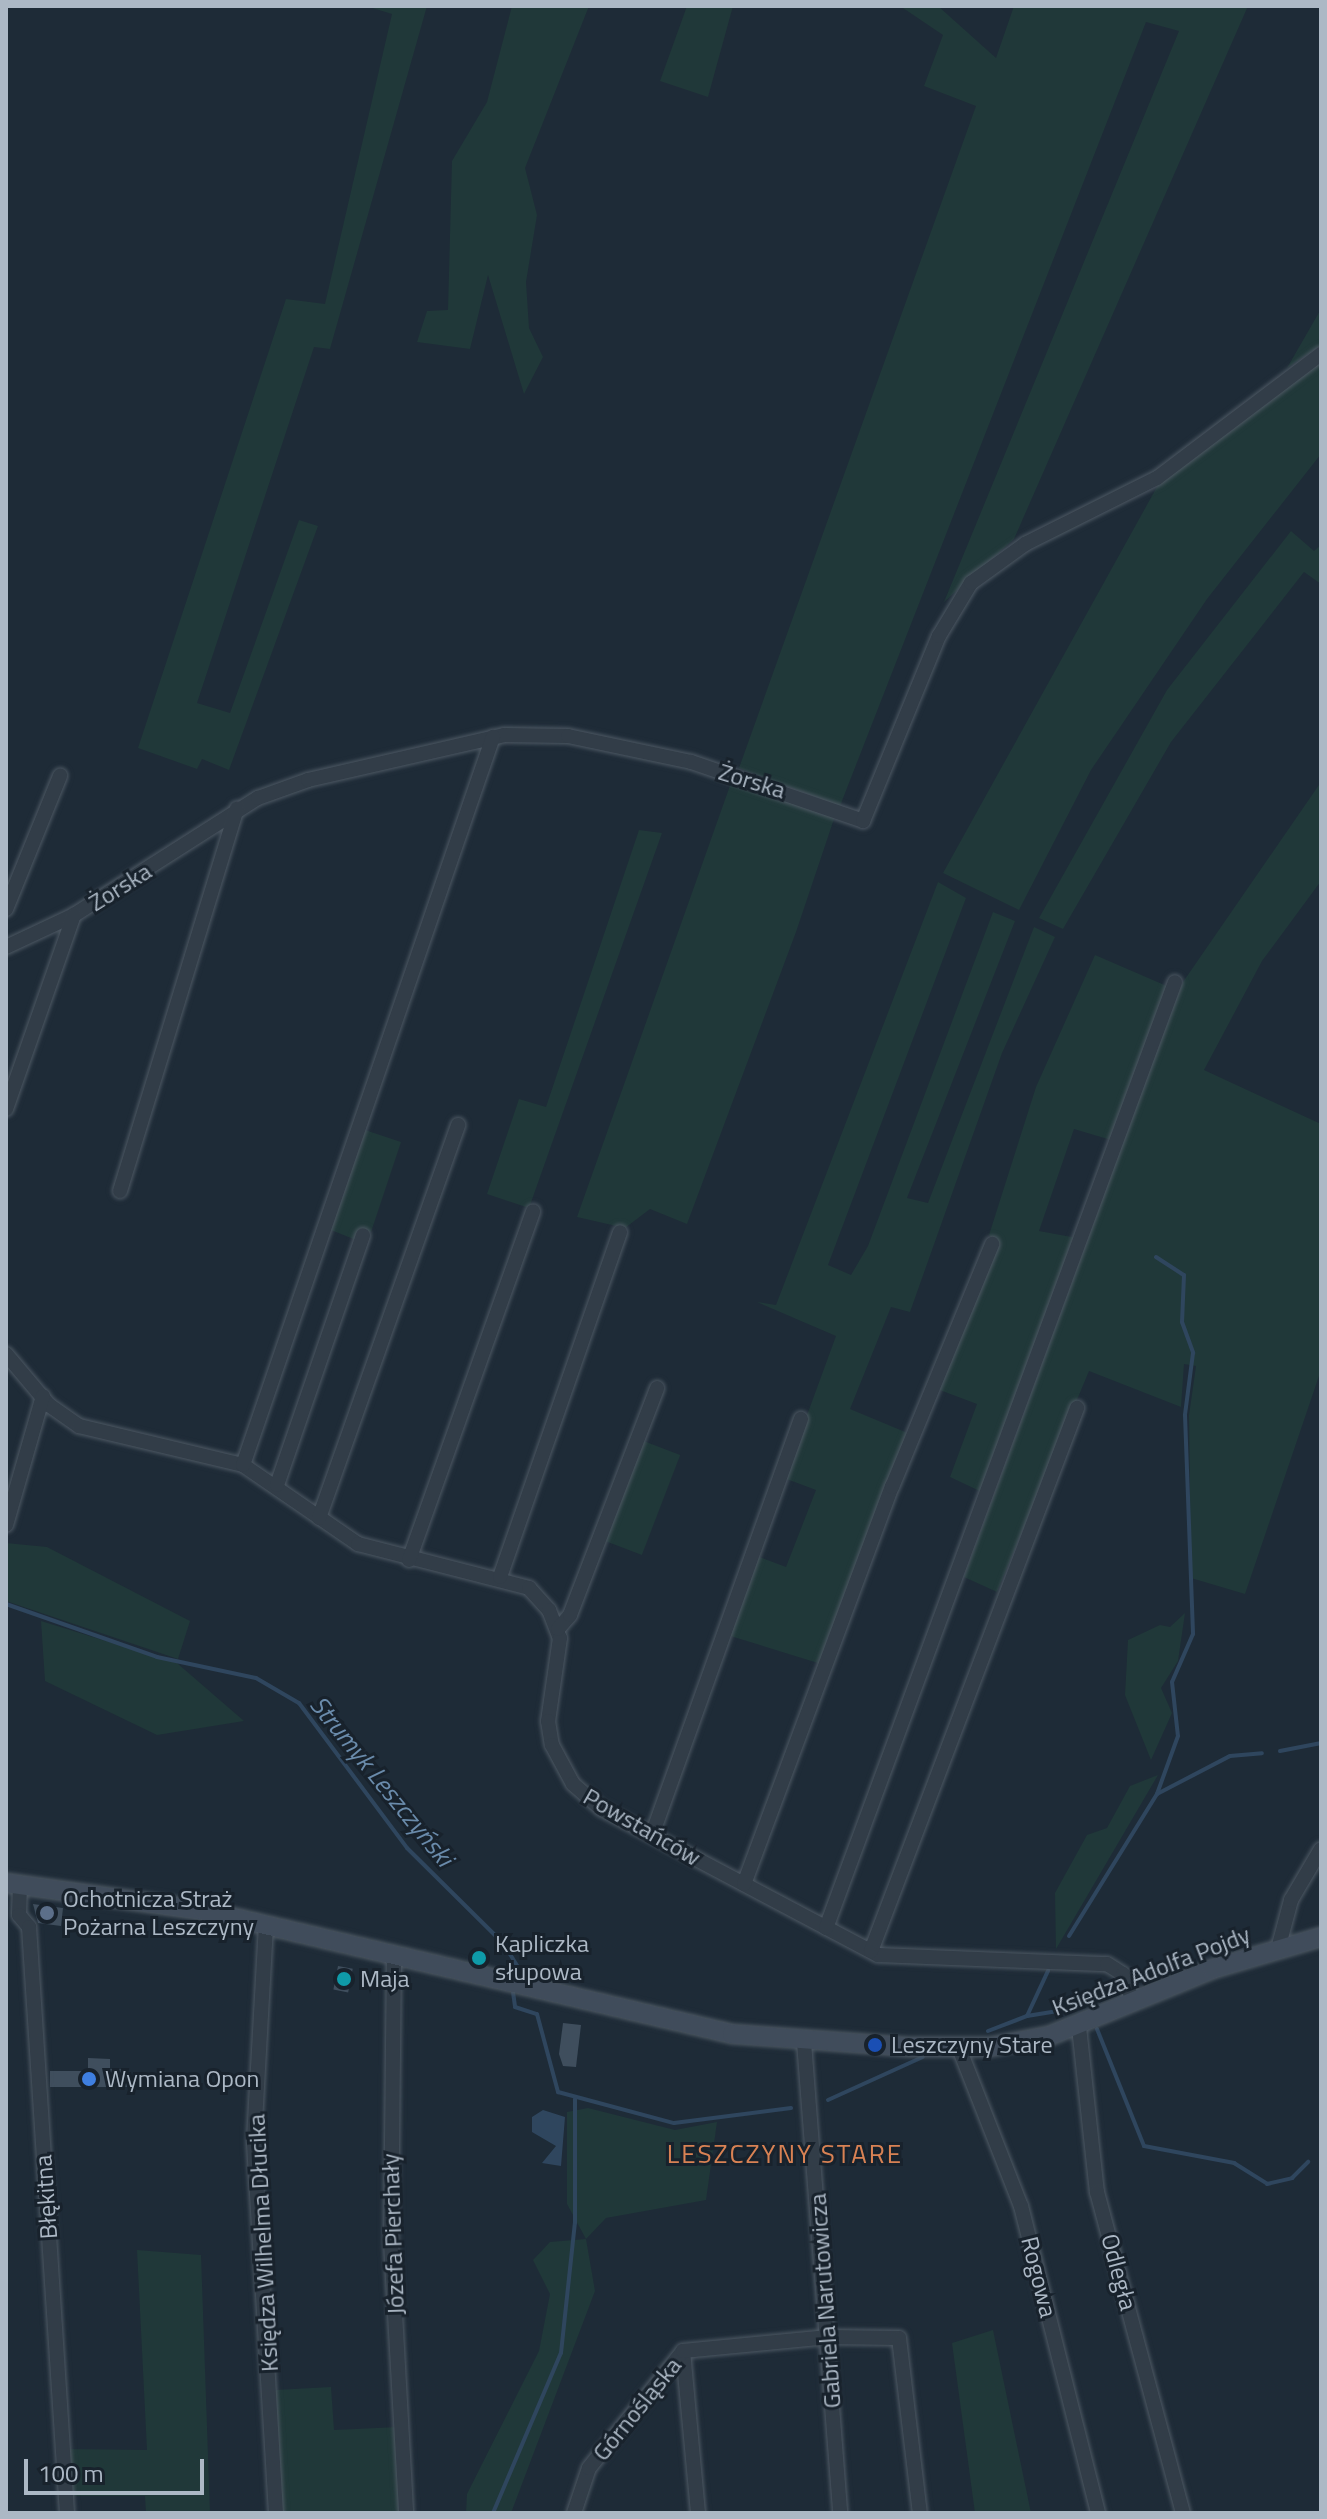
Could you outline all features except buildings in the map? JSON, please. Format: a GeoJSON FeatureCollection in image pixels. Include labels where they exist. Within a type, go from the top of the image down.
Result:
{"type":"FeatureCollection","features":[{"type":"Feature","properties":{"kind":"street","name":"Żorska"},"geometry":{"type":"LineString","coordinates":[[6,947],[74,915],[237,809],[308,780],[493,737],[568,736],[677,759],[863,821],[939,636],[971,583],[1025,544],[1157,478],[1321,354]]}},
{"type":"Feature","properties":{"kind":"street"},"geometry":{"type":"LineString","coordinates":[[243,1465],[493,737]]}},
{"type":"Feature","properties":{"kind":"street"},"geometry":{"type":"LineString","coordinates":[[6,909],[60,776]]}},
{"type":"Feature","properties":{"kind":"street"},"geometry":{"type":"LineString","coordinates":[[120,1191],[237,809]]}},
{"type":"Feature","properties":{"kind":"street"},"geometry":{"type":"LineString","coordinates":[[6,1109],[74,915]]}},
{"type":"Feature","properties":{"kind":"street"},"geometry":{"type":"LineString","coordinates":[[826,1928],[1175,982]]}},
{"type":"Feature","properties":{"kind":"street"},"geometry":{"type":"LineString","coordinates":[[319,1518],[458,1125]]}},
{"type":"Feature","properties":{"kind":"street"},"geometry":{"type":"LineString","coordinates":[[409,1560],[533,1211]]}},
{"type":"Feature","properties":{"kind":"street"},"geometry":{"type":"LineString","coordinates":[[500,1577],[620,1232]]}},
{"type":"Feature","properties":{"kind":"street"},"geometry":{"type":"LineString","coordinates":[[277,1485],[363,1235]]}},
{"type":"Feature","properties":{"kind":"street"},"geometry":{"type":"LineString","coordinates":[[744,1884],[886,1502],[992,1244]]}},
{"type":"Feature","properties":{"kind":"street"},"geometry":{"type":"LineString","coordinates":[[6,1354],[43,1396],[92,1431],[243,1465],[277,1485],[358,1544],[409,1560],[500,1577],[539,1596],[558,1629],[570,1615],[657,1388]]}},
{"type":"Feature","properties":{"kind":"street"},"geometry":{"type":"LineString","coordinates":[[6,1525],[43,1396]]}},
{"type":"Feature","properties":{"kind":"street"},"geometry":{"type":"LineString","coordinates":[[871,1951],[1077,1408]]}},
{"type":"Feature","properties":{"kind":"street"},"geometry":{"type":"LineString","coordinates":[[652,1835],[801,1419]]}},
{"type":"Feature","properties":{"kind":"street","name":"Powstańców"},"geometry":{"type":"LineString","coordinates":[[558,1629],[548,1721],[558,1760],[589,1800],[871,1951],[901,1960],[1107,1964],[1123,1974],[1133,2002]]}},
{"type":"Feature","properties":{"kind":"street"},"geometry":{"type":"LineString","coordinates":[[1278,1949],[1291,1900],[1321,1849]]}},
{"type":"Feature","properties":{"kind":"street","name":"Księdza Adolfa Pojdy"},"geometry":{"type":"LineString","coordinates":[[13,1884],[153,1900],[732,2034],[804,2042],[959,2048],[1006,2045],[1079,2027],[1133,2002],[1278,1949],[1321,1937]]}},
{"type":"Feature","properties":{"kind":"street","name":"Błękitna"},"geometry":{"type":"LineString","coordinates":[[13,1884],[19,1915],[29,1927],[67,2513]]}},
{"type":"Feature","properties":{"kind":"street","name":"Księdza Wilhelma Dłucika"},"geometry":{"type":"LineString","coordinates":[[266,1925],[254,2143],[276,2513]]}},
{"type":"Feature","properties":{"kind":"street","name":"Józefa Pierchały"},"geometry":{"type":"LineString","coordinates":[[394,1954],[391,2242],[406,2513]]}},
{"type":"Feature","properties":{"kind":"street","name":"Odległa"},"geometry":{"type":"LineString","coordinates":[[1079,2027],[1097,2192],[1183,2513]]}},
{"type":"Feature","properties":{"kind":"street","name":"Gabriela Narutowicza"},"geometry":{"type":"LineString","coordinates":[[804,2042],[840,2513]]}},
{"type":"Feature","properties":{"kind":"street","name":"Rogowa"},"geometry":{"type":"LineString","coordinates":[[959,2048],[1021,2206],[1098,2513]]}},
{"type":"Feature","properties":{"kind":"street","name":"Górnośląska"},"geometry":{"type":"LineString","coordinates":[[574,2513],[589,2468],[683,2351],[828,2337],[899,2338],[920,2513]]}},
{"type":"Feature","properties":{"kind":"street"},"geometry":{"type":"LineString","coordinates":[[683,2351],[698,2513]]}},
{"type":"Feature","properties":{"kind":"green space"},"geometry":{"type":"Polygon","coordinates":[[[366,6],[427,6],[330,349],[314,347],[197,703],[230,713],[299,520],[318,526],[229,770],[202,759],[197,769],[138,748],[286,299],[325,304],[392,14],[366,6]]]}},
{"type":"Feature","properties":{"kind":"green space"},"geometry":{"type":"Polygon","coordinates":[[[512,6],[589,6],[525,168],[537,215],[526,282],[529,328],[543,357],[524,394],[488,275],[470,349],[417,342],[427,311],[448,310],[452,161],[487,102],[512,6]]]}},
{"type":"Feature","properties":{"kind":"green space"},"geometry":{"type":"Polygon","coordinates":[[[687,6],[733,6],[708,97],[660,81],[687,6]]]}},
{"type":"Feature","properties":{"kind":"green space"},"geometry":{"type":"Polygon","coordinates":[[[900,6],[938,6],[996,58],[1014,6],[1248,6],[1014,539],[944,602],[1179,31],[1146,22],[840,806],[739,768],[976,106],[924,86],[943,35],[900,6]]]}},
{"type":"Feature","properties":{"kind":"green space"},"geometry":{"type":"Polygon","coordinates":[[[1321,309],[1321,345],[1287,368],[1321,309]]]}},
{"type":"Feature","properties":{"kind":"green space"},"geometry":{"type":"Polygon","coordinates":[[[1321,362],[1321,454],[1207,599],[1091,770],[1019,910],[943,873],[1158,485],[1321,362]]]}},
{"type":"Feature","properties":{"kind":"green space"},"geometry":{"type":"Polygon","coordinates":[[[1291,531],[1314,551],[1321,545],[1321,584],[1304,572],[1171,742],[1063,929],[1039,918],[1167,690],[1291,531]]]}},
{"type":"Feature","properties":{"kind":"green space"},"geometry":{"type":"Polygon","coordinates":[[[732,780],[835,816],[796,932],[687,1224],[650,1209],[625,1228],[577,1217],[732,780]]]}},
{"type":"Feature","properties":{"kind":"green space"},"geometry":{"type":"Polygon","coordinates":[[[1321,782],[1321,881],[1262,961],[1204,1070],[1321,1124],[1321,1370],[1245,1594],[1191,1578],[1189,1415],[1196,1366],[1184,1364],[1181,1407],[1089,1371],[997,1592],[964,1577],[1183,982],[1321,782]]]}},
{"type":"Feature","properties":{"kind":"green space"},"geometry":{"type":"Polygon","coordinates":[[[639,830],[662,833],[529,1208],[487,1194],[519,1099],[546,1107],[639,830]]]}},
{"type":"Feature","properties":{"kind":"green space"},"geometry":{"type":"Polygon","coordinates":[[[938,882],[966,898],[828,1265],[851,1275],[868,1246],[993,912],[1015,921],[907,1198],[928,1203],[1034,927],[1055,937],[1002,1053],[910,1312],[891,1307],[850,1409],[910,1434],[821,1664],[724,1634],[754,1555],[786,1567],[816,1490],[784,1478],[836,1336],[757,1302],[776,1305],[938,882]]]}},
{"type":"Feature","properties":{"kind":"green space"},"geometry":{"type":"Polygon","coordinates":[[[1095,955],[1169,987],[1111,1140],[1074,1129],[1039,1231],[1077,1238],[986,1494],[950,1477],[977,1404],[937,1389],[998,1243],[989,1235],[1036,1087],[1095,955]]]}},
{"type":"Feature","properties":{"kind":"green space"},"geometry":{"type":"Polygon","coordinates":[[[359,1128],[401,1142],[371,1232],[360,1228],[356,1240],[326,1228],[359,1128]]]}},
{"type":"Feature","properties":{"kind":"green space"},"geometry":{"type":"Polygon","coordinates":[[[641,1440],[680,1455],[642,1555],[603,1540],[641,1440]]]}},
{"type":"Feature","properties":{"kind":"green space"},"geometry":{"type":"Polygon","coordinates":[[[6,1543],[47,1547],[190,1621],[178,1659],[6,1601],[6,1543]]]}},
{"type":"Feature","properties":{"kind":"green space"},"geometry":{"type":"Polygon","coordinates":[[[1185,1613],[1178,1661],[1161,1688],[1172,1713],[1151,1760],[1125,1695],[1128,1640],[1160,1625],[1170,1627],[1185,1613]]]}},
{"type":"Feature","properties":{"kind":"green space"},"geometry":{"type":"Polygon","coordinates":[[[41,1621],[177,1663],[244,1721],[157,1735],[45,1681],[41,1621]]]}},
{"type":"Feature","properties":{"kind":"green space"},"geometry":{"type":"Polygon","coordinates":[[[1158,1775],[1056,1949],[1055,1893],[1087,1835],[1107,1828],[1130,1786],[1158,1775]]]}},
{"type":"Feature","properties":{"kind":"green space"},"geometry":{"type":"Polygon","coordinates":[[[588,2108],[675,2130],[717,2122],[706,2200],[606,2218],[586,2239],[567,2204],[567,2112],[588,2108]]]}},
{"type":"Feature","properties":{"kind":"green space"},"geometry":{"type":"Polygon","coordinates":[[[586,2239],[595,2291],[511,2513],[466,2513],[467,2494],[539,2351],[550,2294],[533,2260],[550,2242],[586,2239]]]}},
{"type":"Feature","properties":{"kind":"green space"},"geometry":{"type":"Polygon","coordinates":[[[137,2250],[201,2255],[210,2513],[146,2513],[145,2496],[69,2496],[63,2449],[147,2450],[137,2250]]]}},
{"type":"Feature","properties":{"kind":"green space"},"geometry":{"type":"Polygon","coordinates":[[[993,2330],[1031,2513],[975,2513],[952,2343],[993,2330]]]}},
{"type":"Feature","properties":{"kind":"green space"},"geometry":{"type":"Polygon","coordinates":[[[331,2387],[334,2430],[398,2427],[400,2513],[282,2513],[275,2390],[331,2387]]]}},
{"type":"Feature","properties":{"kind":"water"},"geometry":{"type":"Polygon","coordinates":[[[543,2110],[565,2117],[561,2166],[542,2163],[556,2146],[532,2132],[532,2117],[543,2110]]]}},
{"type":"Feature","properties":{"kind":"waterway"},"geometry":{"type":"LineString","coordinates":[[1156,1257],[1184,1275],[1182,1322],[1193,1353],[1185,1415],[1193,1634],[1172,1682],[1178,1736],[1157,1794]]}},
{"type":"Feature","properties":{"kind":"waterway","name":"Strumyk Leszczyński"},"geometry":{"type":"LineString","coordinates":[[6,1604],[157,1657],[256,1678],[299,1703],[407,1848],[503,1943],[518,1967]]}},
{"type":"Feature","properties":{"kind":"waterway"},"geometry":{"type":"LineString","coordinates":[[1280,1751],[1321,1743]]}},
{"type":"Feature","properties":{"kind":"waterway"},"geometry":{"type":"LineString","coordinates":[[1069,1936],[1157,1794],[1230,1756],[1262,1753]]}},
{"type":"Feature","properties":{"kind":"waterway"},"geometry":{"type":"LineString","coordinates":[[988,2031],[1027,2016],[1048,1971]]}},
{"type":"Feature","properties":{"kind":"waterway"},"geometry":{"type":"LineString","coordinates":[[513,1992],[515,2007],[537,2014],[558,2092],[674,2123],[791,2108]]}},
{"type":"Feature","properties":{"kind":"waterway"},"geometry":{"type":"LineString","coordinates":[[1027,2016],[1082,2007]]}},
{"type":"Feature","properties":{"kind":"waterway"},"geometry":{"type":"LineString","coordinates":[[1097,2029],[1144,2146],[1234,2163],[1267,2184],[1292,2178],[1308,2162]]}},
{"type":"Feature","properties":{"kind":"waterway"},"geometry":{"type":"LineString","coordinates":[[828,2100],[923,2057]]}},
{"type":"Feature","properties":{"kind":"waterway"},"geometry":{"type":"LineString","coordinates":[[493,2513],[561,2353],[575,2223],[575,2099]]}},
{"type":"Feature","properties":{"kind":"place","name":"Ochotnicza Straż Pożarna Leszczyny"},"geometry":{"type":"Point","coordinates":[47,1913]}},
{"type":"Feature","properties":{"kind":"place","name":"Kapliczka słupowa"},"geometry":{"type":"Point","coordinates":[479,1958]}},
{"type":"Feature","properties":{"kind":"place","name":"Maja"},"geometry":{"type":"Point","coordinates":[344,1979]}},
{"type":"Feature","properties":{"kind":"place","name":"Leszczyny Stare"},"geometry":{"type":"Point","coordinates":[875,2045]}},
{"type":"Feature","properties":{"kind":"place","name":"Wymiana Opon"},"geometry":{"type":"Point","coordinates":[89,2079]}},
{"type":"Feature","properties":{"kind":"district","name":"LESZCZYNY STARE"},"geometry":{"type":"Point","coordinates":[785,2154]}}]}
